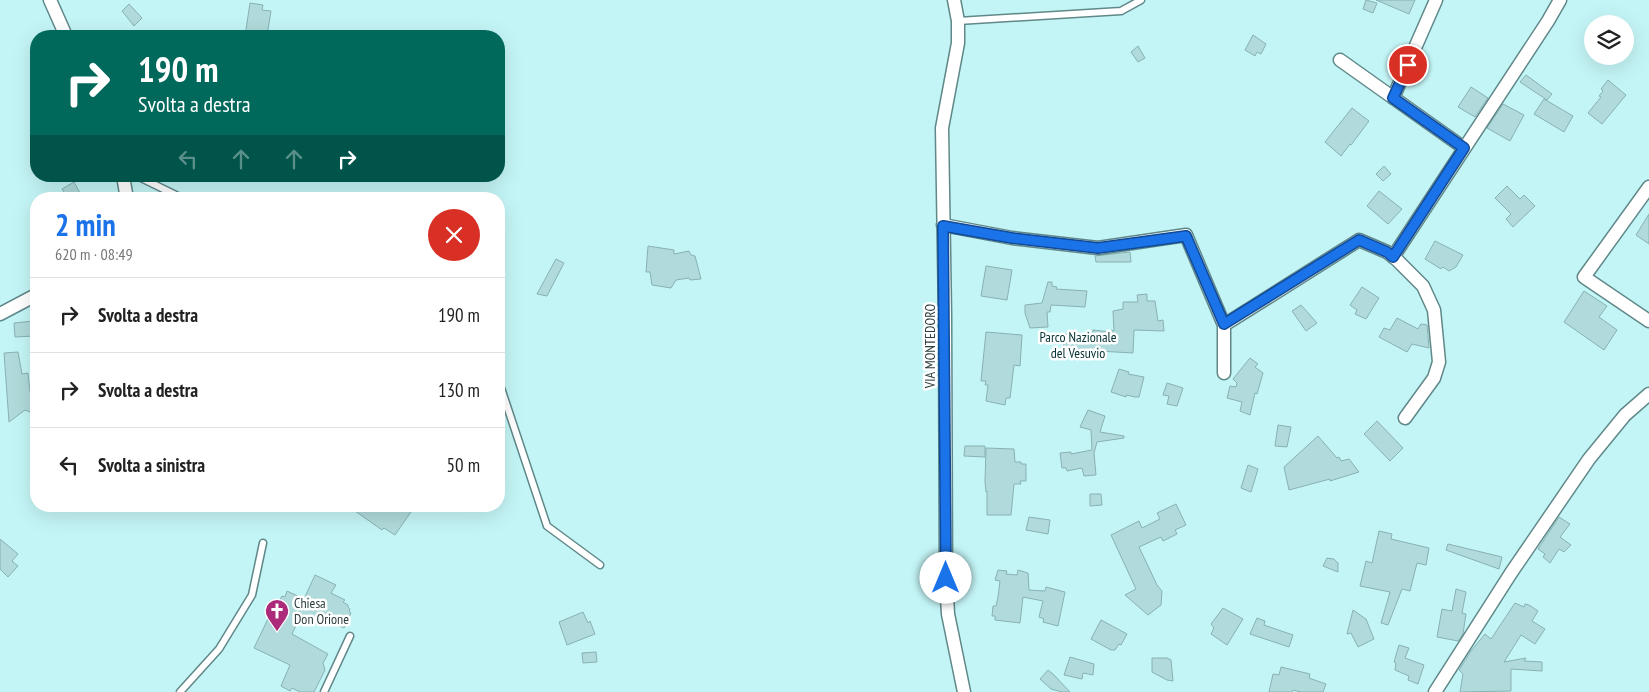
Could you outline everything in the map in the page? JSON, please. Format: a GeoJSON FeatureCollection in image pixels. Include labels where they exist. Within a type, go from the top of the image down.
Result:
{"type":"FeatureCollection","features":[{"type":"Feature","properties":{"kind":"street"},"geometry":{"type":"LineString","coordinates":[[50,0],[63,30]]}},
{"type":"Feature","properties":{"kind":"street","name":"VIA MONTEDORO"},"geometry":{"type":"LineString","coordinates":[[954,0],[958,21],[958,43],[942,128],[946,578],[948,614],[964,692]]}},
{"type":"Feature","properties":{"kind":"street"},"geometry":{"type":"LineString","coordinates":[[1393,98],[1436,0]]}},
{"type":"Feature","properties":{"kind":"street"},"geometry":{"type":"LineString","coordinates":[[1393,257],[1560,0]]}},
{"type":"Feature","properties":{"kind":"street"},"geometry":{"type":"LineString","coordinates":[[1340,60],[1464,148]]}},
{"type":"Feature","properties":{"kind":"street"},"geometry":{"type":"LineString","coordinates":[[1649,187],[1584,276],[1649,321]]}},
{"type":"Feature","properties":{"kind":"street"},"geometry":{"type":"LineString","coordinates":[[943,226],[1012,238],[1098,248],[1186,236],[1224,324],[1224,373]]}},
{"type":"Feature","properties":{"kind":"street"},"geometry":{"type":"LineString","coordinates":[[1224,324],[1359,240],[1387,252],[1423,286],[1434,310],[1438,342],[1439,362],[1434,378],[1405,418]]}},
{"type":"Feature","properties":{"kind":"street"},"geometry":{"type":"LineString","coordinates":[[0,314],[30,298]]}},
{"type":"Feature","properties":{"kind":"street"},"geometry":{"type":"LineString","coordinates":[[1435,692],[1511,573],[1589,459],[1625,415],[1649,394]]}},
{"type":"Feature","properties":{"kind":"lane"},"geometry":{"type":"LineString","coordinates":[[958,21],[1121,11],[1141,0]]}},
{"type":"Feature","properties":{"kind":"lane"},"geometry":{"type":"LineString","coordinates":[[149,182],[170,192]]}},
{"type":"Feature","properties":{"kind":"lane"},"geometry":{"type":"LineString","coordinates":[[505,400],[547,526],[600,565]]}},
{"type":"Feature","properties":{"kind":"lane"},"geometry":{"type":"LineString","coordinates":[[180,692],[220,649],[252,595],[263,543]]}},
{"type":"Feature","properties":{"kind":"lane"},"geometry":{"type":"LineString","coordinates":[[324,692],[350,636]]}},
{"type":"Feature","properties":{"kind":"green space","name":"Parco Nazionale del Vesuvio"},"geometry":{"type":"Polygon","coordinates":[[[0,0],[1649,0],[1649,692],[0,692],[0,0]]]}},
{"type":"Feature","properties":{"kind":"building"},"geometry":{"type":"Polygon","coordinates":[[[1366,0],[1377,3],[1373,13],[1363,9],[1366,0]]]}},
{"type":"Feature","properties":{"kind":"building"},"geometry":{"type":"Polygon","coordinates":[[[1376,0],[1415,0],[1409,14],[1376,0]]]}},
{"type":"Feature","properties":{"kind":"building"},"geometry":{"type":"Polygon","coordinates":[[[250,3],[263,5],[262,10],[271,11],[268,30],[246,30],[250,3]]]}},
{"type":"Feature","properties":{"kind":"building"},"geometry":{"type":"Polygon","coordinates":[[[129,4],[142,18],[134,26],[122,11],[129,4]]]}},
{"type":"Feature","properties":{"kind":"building"},"geometry":{"type":"Polygon","coordinates":[[[1253,35],[1266,44],[1261,54],[1257,52],[1255,56],[1245,50],[1253,35]]]}},
{"type":"Feature","properties":{"kind":"building"},"geometry":{"type":"Polygon","coordinates":[[[1138,46],[1145,58],[1138,62],[1131,52],[1138,46]]]}},
{"type":"Feature","properties":{"kind":"building"},"geometry":{"type":"Polygon","coordinates":[[[1526,75],[1552,94],[1547,100],[1520,82],[1526,75]]]}},
{"type":"Feature","properties":{"kind":"building"},"geometry":{"type":"Polygon","coordinates":[[[1608,80],[1626,95],[1602,124],[1588,113],[1601,97],[1599,96],[1603,91],[1601,89],[1608,80]]]}},
{"type":"Feature","properties":{"kind":"building"},"geometry":{"type":"Polygon","coordinates":[[[1471,87],[1488,98],[1475,117],[1458,107],[1471,87]]]}},
{"type":"Feature","properties":{"kind":"building"},"geometry":{"type":"Polygon","coordinates":[[[1544,99],[1573,116],[1564,132],[1534,114],[1544,99]]]}},
{"type":"Feature","properties":{"kind":"building"},"geometry":{"type":"Polygon","coordinates":[[[1503,104],[1524,115],[1510,141],[1487,128],[1503,104]]]}},
{"type":"Feature","properties":{"kind":"building"},"geometry":{"type":"Polygon","coordinates":[[[1352,108],[1369,121],[1341,156],[1325,142],[1352,108]]]}},
{"type":"Feature","properties":{"kind":"building"},"geometry":{"type":"Polygon","coordinates":[[[1384,166],[1391,174],[1383,181],[1376,174],[1384,166]]]}},
{"type":"Feature","properties":{"kind":"building"},"geometry":{"type":"Polygon","coordinates":[[[74,182],[79,192],[64,192],[62,189],[74,182]]]}},
{"type":"Feature","properties":{"kind":"building"},"geometry":{"type":"Polygon","coordinates":[[[1507,186],[1520,199],[1524,195],[1535,206],[1513,227],[1506,219],[1511,214],[1495,198],[1507,186]]]}},
{"type":"Feature","properties":{"kind":"building"},"geometry":{"type":"Polygon","coordinates":[[[1379,191],[1402,209],[1388,224],[1367,206],[1379,191]]]}},
{"type":"Feature","properties":{"kind":"building"},"geometry":{"type":"Polygon","coordinates":[[[1649,214],[1649,244],[1636,235],[1649,214]]]}},
{"type":"Feature","properties":{"kind":"building"},"geometry":{"type":"Polygon","coordinates":[[[1435,241],[1463,255],[1456,267],[1449,271],[1443,267],[1441,269],[1425,259],[1435,241]]]}},
{"type":"Feature","properties":{"kind":"building"},"geometry":{"type":"Polygon","coordinates":[[[648,246],[674,250],[674,254],[689,251],[691,255],[695,256],[701,279],[676,280],[671,288],[652,285],[650,272],[646,272],[648,246]]]}},
{"type":"Feature","properties":{"kind":"building"},"geometry":{"type":"Polygon","coordinates":[[[1130,252],[1131,262],[1096,262],[1095,256],[1130,252]]]}},
{"type":"Feature","properties":{"kind":"building"},"geometry":{"type":"Polygon","coordinates":[[[556,259],[564,263],[547,296],[537,294],[556,259]]]}},
{"type":"Feature","properties":{"kind":"building"},"geometry":{"type":"Polygon","coordinates":[[[986,266],[1012,270],[1007,300],[981,296],[986,266]]]}},
{"type":"Feature","properties":{"kind":"building"},"geometry":{"type":"Polygon","coordinates":[[[1048,282],[1052,282],[1052,286],[1057,287],[1056,289],[1087,291],[1085,307],[1051,305],[1050,312],[1047,312],[1048,327],[1030,328],[1025,313],[1025,305],[1042,303],[1048,282]]]}},
{"type":"Feature","properties":{"kind":"building"},"geometry":{"type":"Polygon","coordinates":[[[1362,287],[1379,298],[1366,319],[1355,314],[1357,310],[1350,305],[1362,287]]]}},
{"type":"Feature","properties":{"kind":"building"},"geometry":{"type":"Polygon","coordinates":[[[1584,291],[1607,306],[1599,317],[1617,330],[1604,350],[1564,322],[1584,291]]]}},
{"type":"Feature","properties":{"kind":"building"},"geometry":{"type":"Polygon","coordinates":[[[1147,294],[1147,301],[1155,301],[1158,321],[1163,320],[1164,331],[1134,330],[1133,353],[1063,349],[1065,334],[1092,336],[1093,330],[1114,331],[1113,311],[1123,309],[1123,302],[1138,302],[1137,295],[1147,294]]]}},
{"type":"Feature","properties":{"kind":"building"},"geometry":{"type":"Polygon","coordinates":[[[1301,305],[1317,323],[1306,331],[1292,311],[1301,305]]]}},
{"type":"Feature","properties":{"kind":"building"},"geometry":{"type":"Polygon","coordinates":[[[1397,318],[1418,329],[1421,324],[1427,325],[1429,348],[1412,344],[1407,352],[1379,337],[1384,328],[1390,330],[1397,318]]]}},
{"type":"Feature","properties":{"kind":"building"},"geometry":{"type":"Polygon","coordinates":[[[30,321],[30,336],[15,337],[14,323],[30,321]]]}},
{"type":"Feature","properties":{"kind":"building"},"geometry":{"type":"Polygon","coordinates":[[[986,332],[1022,335],[1020,366],[1014,365],[1010,398],[1006,398],[1005,405],[986,401],[988,385],[985,385],[986,381],[981,381],[986,332]]]}},
{"type":"Feature","properties":{"kind":"building"},"geometry":{"type":"Polygon","coordinates":[[[18,352],[22,374],[28,373],[30,392],[30,412],[25,410],[9,422],[4,353],[18,352]]]}},
{"type":"Feature","properties":{"kind":"building"},"geometry":{"type":"Polygon","coordinates":[[[1250,358],[1258,364],[1255,367],[1263,373],[1257,394],[1255,393],[1250,415],[1240,411],[1242,402],[1227,398],[1230,386],[1236,387],[1237,383],[1233,379],[1250,358]]]}},
{"type":"Feature","properties":{"kind":"building"},"geometry":{"type":"Polygon","coordinates":[[[1119,369],[1129,372],[1128,374],[1144,377],[1139,397],[1126,395],[1126,397],[1111,392],[1119,369]]]}},
{"type":"Feature","properties":{"kind":"building"},"geometry":{"type":"Polygon","coordinates":[[[1167,383],[1183,388],[1177,406],[1167,404],[1169,396],[1163,395],[1167,383]]]}},
{"type":"Feature","properties":{"kind":"building"},"geometry":{"type":"Polygon","coordinates":[[[1088,410],[1105,416],[1100,432],[1124,436],[1124,438],[1097,442],[1094,453],[1096,475],[1084,476],[1082,468],[1067,471],[1066,468],[1062,468],[1060,453],[1071,452],[1071,454],[1092,450],[1091,430],[1080,427],[1088,410]]]}},
{"type":"Feature","properties":{"kind":"building"},"geometry":{"type":"Polygon","coordinates":[[[1377,421],[1403,448],[1390,461],[1364,434],[1377,421]]]}},
{"type":"Feature","properties":{"kind":"building"},"geometry":{"type":"Polygon","coordinates":[[[1278,425],[1291,427],[1287,447],[1275,446],[1278,425]]]}},
{"type":"Feature","properties":{"kind":"building"},"geometry":{"type":"Polygon","coordinates":[[[1318,436],[1337,458],[1339,457],[1341,461],[1349,459],[1359,472],[1289,490],[1284,467],[1318,436]]]}},
{"type":"Feature","properties":{"kind":"building"},"geometry":{"type":"Polygon","coordinates":[[[965,446],[985,446],[985,457],[964,456],[965,446]]]}},
{"type":"Feature","properties":{"kind":"building"},"geometry":{"type":"Polygon","coordinates":[[[986,448],[1014,449],[1015,462],[1026,464],[1026,481],[1020,481],[1021,484],[1014,484],[1011,515],[987,515],[985,482],[986,448]]]}},
{"type":"Feature","properties":{"kind":"building"},"geometry":{"type":"Polygon","coordinates":[[[1248,465],[1258,469],[1251,492],[1241,488],[1248,465]]]}},
{"type":"Feature","properties":{"kind":"building"},"geometry":{"type":"Polygon","coordinates":[[[1090,494],[1101,494],[1102,505],[1090,506],[1090,494]]]}},
{"type":"Feature","properties":{"kind":"building"},"geometry":{"type":"Polygon","coordinates":[[[1176,504],[1186,525],[1175,530],[1177,534],[1163,541],[1161,537],[1139,547],[1157,585],[1162,591],[1161,605],[1148,615],[1125,595],[1136,589],[1111,535],[1139,521],[1142,528],[1160,519],[1157,513],[1176,504]]]}},
{"type":"Feature","properties":{"kind":"building"},"geometry":{"type":"Polygon","coordinates":[[[356,512],[411,512],[395,535],[384,528],[382,530],[356,512]]]}},
{"type":"Feature","properties":{"kind":"building"},"geometry":{"type":"Polygon","coordinates":[[[1029,517],[1050,520],[1048,534],[1026,530],[1029,517]]]}},
{"type":"Feature","properties":{"kind":"building"},"geometry":{"type":"Polygon","coordinates":[[[1559,517],[1570,524],[1560,537],[1571,545],[1564,552],[1559,549],[1550,563],[1543,557],[1545,554],[1538,549],[1559,517]]]}},
{"type":"Feature","properties":{"kind":"building"},"geometry":{"type":"Polygon","coordinates":[[[1379,531],[1392,534],[1391,539],[1429,548],[1426,565],[1417,563],[1410,591],[1402,589],[1388,625],[1381,623],[1390,592],[1360,586],[1366,561],[1372,563],[1379,531]]]}},
{"type":"Feature","properties":{"kind":"building"},"geometry":{"type":"Polygon","coordinates":[[[0,539],[18,554],[12,561],[18,566],[8,577],[0,569],[0,539]]]}},
{"type":"Feature","properties":{"kind":"building"},"geometry":{"type":"Polygon","coordinates":[[[1448,544],[1502,557],[1499,569],[1446,550],[1448,544]]]}},
{"type":"Feature","properties":{"kind":"building"},"geometry":{"type":"Polygon","coordinates":[[[1327,558],[1334,559],[1338,563],[1338,572],[1323,566],[1327,558]]]}},
{"type":"Feature","properties":{"kind":"building"},"geometry":{"type":"Polygon","coordinates":[[[998,570],[1007,571],[1006,574],[1017,575],[1018,570],[1028,573],[1029,590],[1045,591],[1046,587],[1065,592],[1058,626],[1043,622],[1044,619],[1039,617],[1043,601],[1023,597],[1020,623],[995,620],[995,616],[992,616],[993,606],[996,606],[998,597],[1000,581],[995,580],[998,570]]]}},
{"type":"Feature","properties":{"kind":"building","name":"Chiesa Don Orione"},"geometry":{"type":"Polygon","coordinates":[[[315,575],[336,585],[331,593],[345,600],[343,602],[348,605],[351,613],[344,628],[322,617],[319,625],[300,617],[292,634],[328,654],[323,663],[325,670],[314,692],[300,692],[292,688],[290,691],[281,686],[290,665],[254,648],[276,602],[278,603],[282,596],[285,597],[287,591],[304,599],[315,575]]]}},
{"type":"Feature","properties":{"kind":"building"},"geometry":{"type":"Polygon","coordinates":[[[1456,589],[1466,592],[1462,613],[1466,614],[1463,634],[1458,641],[1437,637],[1442,609],[1452,611],[1456,589]]]}},
{"type":"Feature","properties":{"kind":"building"},"geometry":{"type":"Polygon","coordinates":[[[1515,603],[1524,607],[1525,604],[1529,605],[1538,611],[1532,621],[1545,629],[1535,644],[1521,635],[1504,662],[1526,658],[1524,661],[1542,662],[1542,671],[1511,669],[1511,691],[1460,692],[1463,674],[1459,670],[1485,634],[1491,639],[1515,603]]]}},
{"type":"Feature","properties":{"kind":"building"},"geometry":{"type":"Polygon","coordinates":[[[1223,608],[1243,619],[1227,645],[1211,634],[1214,628],[1211,624],[1223,608]]]}},
{"type":"Feature","properties":{"kind":"building"},"geometry":{"type":"Polygon","coordinates":[[[1353,610],[1366,619],[1374,639],[1358,647],[1351,633],[1347,634],[1353,610]]]}},
{"type":"Feature","properties":{"kind":"building"},"geometry":{"type":"Polygon","coordinates":[[[583,612],[588,623],[590,621],[595,634],[567,645],[559,622],[583,612]]]}},
{"type":"Feature","properties":{"kind":"building"},"geometry":{"type":"Polygon","coordinates":[[[1257,618],[1265,621],[1264,625],[1293,635],[1289,647],[1250,634],[1257,618]]]}},
{"type":"Feature","properties":{"kind":"building"},"geometry":{"type":"Polygon","coordinates":[[[1101,620],[1127,634],[1121,645],[1119,644],[1115,650],[1111,650],[1091,639],[1101,620]]]}},
{"type":"Feature","properties":{"kind":"building"},"geometry":{"type":"Polygon","coordinates":[[[1399,645],[1409,648],[1405,658],[1424,665],[1418,684],[1408,680],[1409,676],[1395,670],[1396,663],[1394,662],[1399,645]]]}},
{"type":"Feature","properties":{"kind":"building"},"geometry":{"type":"Polygon","coordinates":[[[596,652],[597,662],[583,663],[582,653],[596,652]]]}},
{"type":"Feature","properties":{"kind":"building"},"geometry":{"type":"Polygon","coordinates":[[[1070,657],[1094,664],[1093,675],[1083,673],[1082,679],[1064,675],[1070,657]]]}},
{"type":"Feature","properties":{"kind":"building"},"geometry":{"type":"Polygon","coordinates":[[[1152,658],[1167,658],[1171,660],[1173,681],[1152,672],[1152,658]]]}},
{"type":"Feature","properties":{"kind":"building"},"geometry":{"type":"Polygon","coordinates":[[[1281,667],[1310,674],[1309,678],[1326,684],[1323,692],[1293,690],[1292,692],[1269,692],[1273,674],[1279,675],[1281,667]]]}},
{"type":"Feature","properties":{"kind":"building"},"geometry":{"type":"Polygon","coordinates":[[[1048,670],[1070,692],[1051,689],[1040,679],[1048,670]]]}},
{"type":"Feature","properties":{"kind":"place","name":"Chiesa Don Orione"},"geometry":{"type":"Point","coordinates":[277,632]}},
{"type":"Feature","properties":{"kind":"route"},"geometry":{"type":"LineString","coordinates":[[946,578],[943,226],[1012,238],[1098,248],[1186,236],[1224,324],[1359,240],[1387,252],[1393,257],[1464,148],[1393,98],[1408,65]]}}]}
